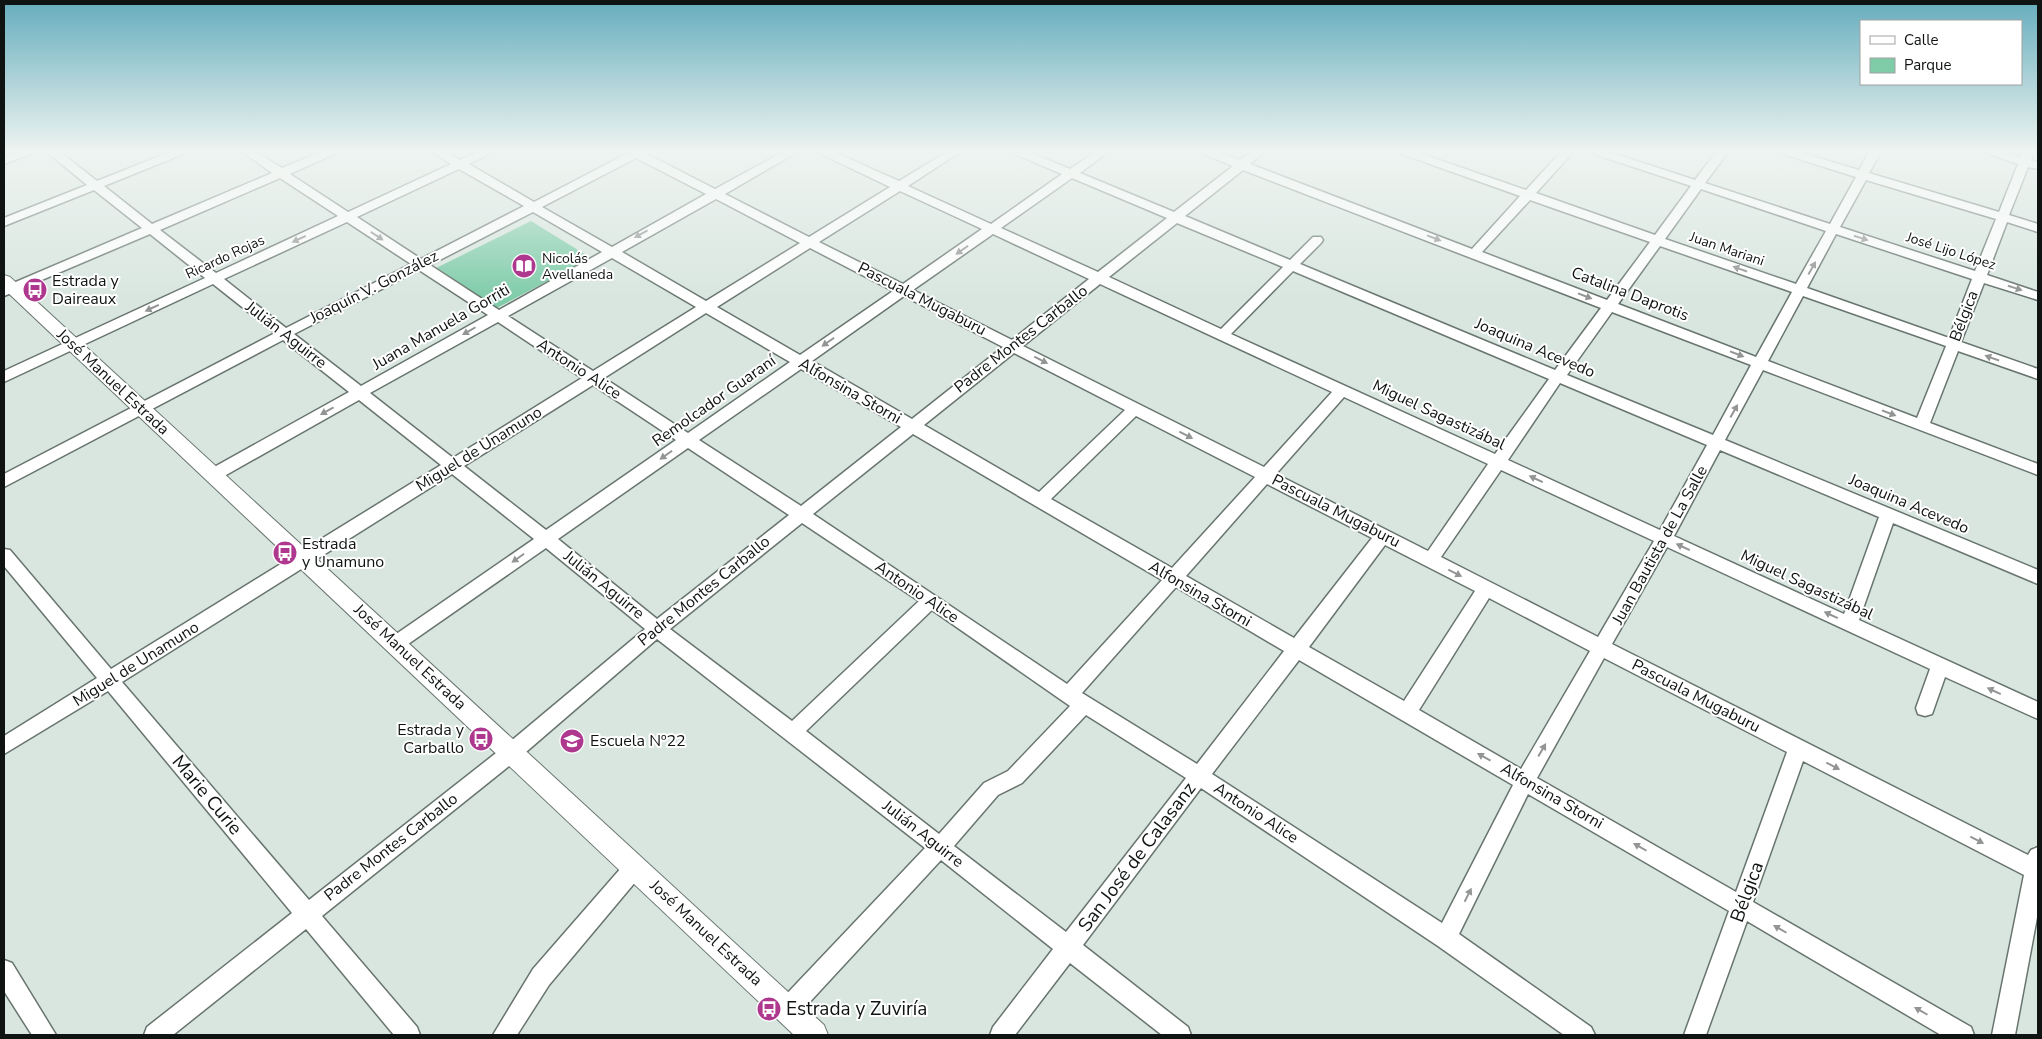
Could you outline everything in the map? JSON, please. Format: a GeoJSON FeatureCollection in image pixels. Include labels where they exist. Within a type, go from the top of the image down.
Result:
{"type":"FeatureCollection","features":[{"type":"Feature","properties":{"kind":"main road","name":"José Manuel Estrada"},"geometry":{"type":"LineString","coordinates":[[7,287],[73,344],[814,1035]]}},
{"type":"Feature","properties":{"kind":"street"},"geometry":{"type":"LineString","coordinates":[[4,222],[57,200]]}},
{"type":"Feature","properties":{"kind":"street","name":"Julián Aguirre"},"geometry":{"type":"LineString","coordinates":[[115,200],[453,465],[657,629],[1180,1035]]}},
{"type":"Feature","properties":{"kind":"street"},"geometry":{"type":"LineString","coordinates":[[7,287],[217,200]]}},
{"type":"Feature","properties":{"kind":"street","name":"Antonio Alice"},"geometry":{"type":"LineString","coordinates":[[323,200],[800,514],[1077,699],[1199,776],[1446,938],[1583,1035]]}},
{"type":"Feature","properties":{"kind":"street","name":"Ricardo Rojas"},"geometry":{"type":"LineString","coordinates":[[4,376],[380,200]]}},
{"type":"Feature","properties":{"kind":"street","name":"Alfonsina Storni"},"geometry":{"type":"LineString","coordinates":[[524,200],[1406,714],[1525,780],[1963,1035]]}},
{"type":"Feature","properties":{"kind":"street","name":"Joaquín V. González"},"geometry":{"type":"LineString","coordinates":[[4,481],[140,408],[544,200]]}},
{"type":"Feature","properties":{"kind":"street","name":"Juana Manuela Gorriti"},"geometry":{"type":"LineString","coordinates":[[214,475],[702,200]]}},
{"type":"Feature","properties":{"kind":"street","name":"Pascuala Mugaburu"},"geometry":{"type":"LineString","coordinates":[[731,200],[1798,748],[2037,866]]}},
{"type":"Feature","properties":{"kind":"street","name":"Miguel de Unamuno"},"geometry":{"type":"LineString","coordinates":[[4,746],[876,200]]}},
{"type":"Feature","properties":{"kind":"street","name":"Miguel Sagastizábal"},"geometry":{"type":"LineString","coordinates":[[931,200],[2038,711]]}},
{"type":"Feature","properties":{"kind":"street","name":"Remolcador Guaraní"},"geometry":{"type":"LineString","coordinates":[[395,644],[1032,200]]}},
{"type":"Feature","properties":{"kind":"street","name":"Joaquina Acevedo"},"geometry":{"type":"LineString","coordinates":[[1137,200],[2038,577]]}},
{"type":"Feature","properties":{"kind":"street","name":"Padre Montes Carballo"},"geometry":{"type":"LineString","coordinates":[[155,1035],[512,752],[657,629],[800,514],[1197,200]]}},
{"type":"Feature","properties":{"kind":"street","name":"Catalina Daprotis"},"geometry":{"type":"LineString","coordinates":[[1336,200],[2038,470]]}},
{"type":"Feature","properties":{"kind":"street"},"geometry":{"type":"LineString","coordinates":[[1474,254],[1523,200]]}},
{"type":"Feature","properties":{"kind":"street","name":"Juan Mariani"},"geometry":{"type":"LineString","coordinates":[[1544,200],[2038,374]]}},
{"type":"Feature","properties":{"kind":"street"},"geometry":{"type":"LineString","coordinates":[[1430,560],[1558,376],[1686,200]]}},
{"type":"Feature","properties":{"kind":"street","name":"José Lijo López"},"geometry":{"type":"LineString","coordinates":[[1747,200],[2038,296]]}},
{"type":"Feature","properties":{"kind":"street","name":"Juan Bautista de La Salle"},"geometry":{"type":"LineString","coordinates":[[1446,938],[1525,780],[1664,538],[1848,200]]}},
{"type":"Feature","properties":{"kind":"street"},"geometry":{"type":"LineString","coordinates":[[1946,200],[2038,228]]}},
{"type":"Feature","properties":{"kind":"street","name":"Bélgica"},"geometry":{"type":"LineString","coordinates":[[1922,425],[2010,200]]}},
{"type":"Feature","properties":{"kind":"street"},"geometry":{"type":"LineString","coordinates":[[1222,335],[1317,240]]}},
{"type":"Feature","properties":{"kind":"street"},"geometry":{"type":"LineString","coordinates":[[787,1010],[940,847],[991,788],[1015,777],[1174,579],[1342,390]]}},
{"type":"Feature","properties":{"kind":"street"},"geometry":{"type":"LineString","coordinates":[[1039,501],[1135,408]]}},
{"type":"Feature","properties":{"kind":"street"},"geometry":{"type":"LineString","coordinates":[[1849,624],[1888,514]]}},
{"type":"Feature","properties":{"kind":"street","name":"San José de Calasanz"},"geometry":{"type":"LineString","coordinates":[[1000,1035],[1383,536]]}},
{"type":"Feature","properties":{"kind":"street","name":"Marie Curie"},"geometry":{"type":"LineString","coordinates":[[4,554],[410,1035]]}},
{"type":"Feature","properties":{"kind":"street"},"geometry":{"type":"LineString","coordinates":[[1406,714],[1486,589]]}},
{"type":"Feature","properties":{"kind":"street"},"geometry":{"type":"LineString","coordinates":[[792,732],[930,600]]}},
{"type":"Feature","properties":{"kind":"street"},"geometry":{"type":"LineString","coordinates":[[1925,708],[1940,666]]}},
{"type":"Feature","properties":{"kind":"street","name":"Bélgica"},"geometry":{"type":"LineString","coordinates":[[1695,1035],[1798,748]]}},
{"type":"Feature","properties":{"kind":"street"},"geometry":{"type":"LineString","coordinates":[[2004,1035],[2037,866]]}},
{"type":"Feature","properties":{"kind":"street"},"geometry":{"type":"LineString","coordinates":[[504,1035],[541,977],[635,867]]}},
{"type":"Feature","properties":{"kind":"street"},"geometry":{"type":"LineString","coordinates":[[4,970],[45,1035]]}},
{"type":"Feature","properties":{"kind":"green space"},"geometry":{"type":"Polygon","coordinates":[[[531,221],[591,258],[491,311],[432,270],[531,221]]]}},
{"type":"Feature","properties":{"kind":"place","name":"Nicolás Avellaneda"},"geometry":{"type":"Point","coordinates":[524,266]}},
{"type":"Feature","properties":{"kind":"place","name":"Estrada y Daireaux"},"geometry":{"type":"Point","coordinates":[35,290]}},
{"type":"Feature","properties":{"kind":"place","name":"Estrada y Unamuno"},"geometry":{"type":"Point","coordinates":[285,553]}},
{"type":"Feature","properties":{"kind":"place","name":"Estrada y Carballo"},"geometry":{"type":"Point","coordinates":[481,739]}},
{"type":"Feature","properties":{"kind":"place","name":"Escuela Nº22"},"geometry":{"type":"Point","coordinates":[572,741]}},
{"type":"Feature","properties":{"kind":"place","name":"Estrada y Zuviría"},"geometry":{"type":"Point","coordinates":[769,1009]}}]}
